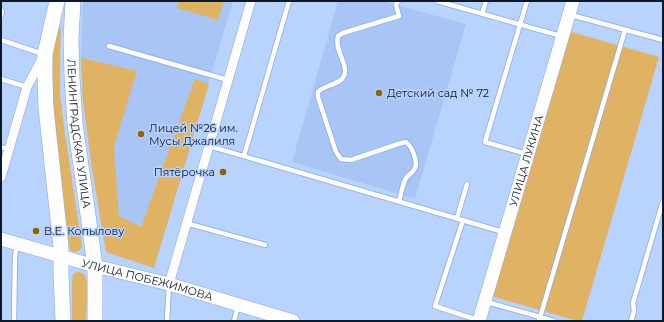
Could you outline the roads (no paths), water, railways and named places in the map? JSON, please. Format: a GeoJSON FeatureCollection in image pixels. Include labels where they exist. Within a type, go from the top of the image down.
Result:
{"type":"FeatureCollection","features":[{"type":"Feature","properties":{"kind":"main road"},"geometry":{"type":"LineString","coordinates":[[57,1],[45,54],[46,108],[59,230],[63,321]]}},
{"type":"Feature","properties":{"kind":"main road","name":"ЛЕНИНГРАДСКАЯ УЛИЦА"},"geometry":{"type":"LineString","coordinates":[[72,1],[71,40],[74,124],[95,266],[95,321]]}},
{"type":"Feature","properties":{"kind":"street"},"geometry":{"type":"LineString","coordinates":[[169,284],[251,1]]}},
{"type":"Feature","properties":{"kind":"street","name":"УЛИЦА ЛУКИНА"},"geometry":{"type":"LineString","coordinates":[[479,321],[573,1]]}},
{"type":"Feature","properties":{"kind":"street"},"geometry":{"type":"LineString","coordinates":[[1,177],[5,148],[27,87],[45,54]]}},
{"type":"Feature","properties":{"kind":"street","name":"УЛИЦА ПОБЕЖИМОВА"},"geometry":{"type":"LineString","coordinates":[[1,239],[95,266],[169,284],[293,321]]}},
{"type":"Feature","properties":{"kind":"lane"},"geometry":{"type":"LineString","coordinates":[[244,156],[289,1]]}},
{"type":"Feature","properties":{"kind":"lane"},"geometry":{"type":"LineString","coordinates":[[398,1],[396,5],[399,16],[343,33],[338,36],[337,46],[345,69],[345,75],[337,82],[321,88],[318,92],[318,97],[336,152],[341,159],[351,160],[406,142],[410,145],[415,161],[415,167],[405,180],[399,201]]}},
{"type":"Feature","properties":{"kind":"lane"},"geometry":{"type":"LineString","coordinates":[[437,1],[562,37]]}},
{"type":"Feature","properties":{"kind":"lane"},"geometry":{"type":"LineString","coordinates":[[482,14],[486,1]]}},
{"type":"Feature","properties":{"kind":"lane"},"geometry":{"type":"LineString","coordinates":[[527,1],[486,142],[528,155]]}},
{"type":"Feature","properties":{"kind":"lane"},"geometry":{"type":"LineString","coordinates":[[1,10],[1,16]]}},
{"type":"Feature","properties":{"kind":"lane"},"geometry":{"type":"LineString","coordinates":[[569,14],[663,40]]}},
{"type":"Feature","properties":{"kind":"lane"},"geometry":{"type":"LineString","coordinates":[[540,319],[625,30]]}},
{"type":"Feature","properties":{"kind":"lane"},"geometry":{"type":"LineString","coordinates":[[1,40],[45,54]]}},
{"type":"Feature","properties":{"kind":"lane"},"geometry":{"type":"LineString","coordinates":[[108,46],[228,80]]}},
{"type":"Feature","properties":{"kind":"lane"},"geometry":{"type":"LineString","coordinates":[[1,79],[27,87]]}},
{"type":"Feature","properties":{"kind":"lane"},"geometry":{"type":"LineString","coordinates":[[209,146],[505,232]]}},
{"type":"Feature","properties":{"kind":"lane"},"geometry":{"type":"LineString","coordinates":[[457,218],[467,184]]}},
{"type":"Feature","properties":{"kind":"lane"},"geometry":{"type":"LineString","coordinates":[[631,321],[634,312],[633,303],[663,201]]}},
{"type":"Feature","properties":{"kind":"lane"},"geometry":{"type":"LineString","coordinates":[[463,220],[435,306],[479,321]]}},
{"type":"Feature","properties":{"kind":"lane"},"geometry":{"type":"LineString","coordinates":[[186,223],[265,245]]}},
{"type":"Feature","properties":{"kind":"lane"},"geometry":{"type":"LineString","coordinates":[[14,321],[15,256],[17,243]]}},
{"type":"Feature","properties":{"kind":"lane"},"geometry":{"type":"LineString","coordinates":[[167,321],[169,284]]}},
{"type":"Feature","properties":{"kind":"lane"},"geometry":{"type":"LineString","coordinates":[[485,301],[540,319],[554,321]]}},
{"type":"Feature","properties":{"kind":"lane"},"geometry":{"type":"LineString","coordinates":[[234,321],[238,305]]}},
{"type":"Feature","properties":{"kind":"place","name":"Детский сад № 72"},"geometry":{"type":"Point","coordinates":[379,93]}},
{"type":"Feature","properties":{"kind":"place","name":"Лицей №26 им. Мусы Джалиля"},"geometry":{"type":"Point","coordinates":[141,134]}},
{"type":"Feature","properties":{"kind":"place","name":"Пятёрочка"},"geometry":{"type":"Point","coordinates":[223,172]}},
{"type":"Feature","properties":{"kind":"place","name":"В.Е. Копылову"},"geometry":{"type":"Point","coordinates":[36,231]}}]}
